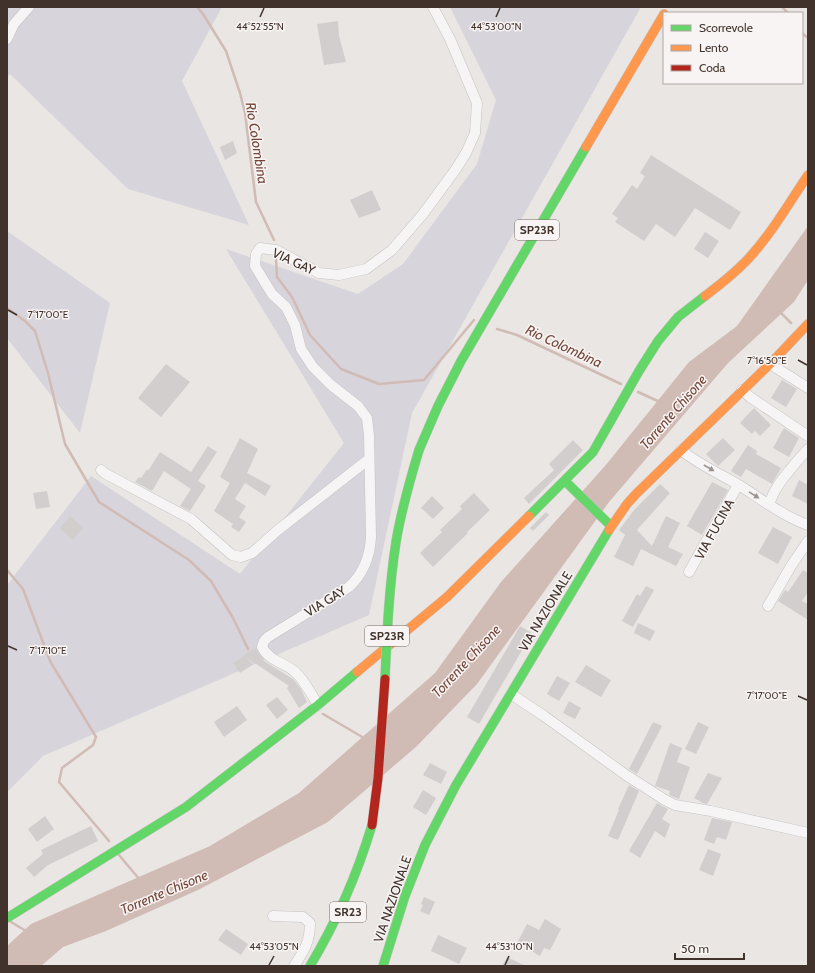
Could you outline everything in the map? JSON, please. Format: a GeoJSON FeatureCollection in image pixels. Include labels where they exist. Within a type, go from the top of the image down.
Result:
{"type":"FeatureCollection","features":[{"type":"Feature","properties":{"kind":"main road","name":"SP23R"},"geometry":{"type":"LineString","coordinates":[[310,966],[330,934],[338,917],[354,880],[372,825],[380,752],[391,574],[399,523],[411,473],[419,450],[438,406],[461,361],[663,16]]}},
{"type":"Feature","properties":{"kind":"main road"},"geometry":{"type":"LineString","coordinates":[[7,918],[186,807],[318,705],[447,597],[593,452],[639,370],[658,341],[678,317],[726,280],[749,258],[767,236],[808,175]]}},
{"type":"Feature","properties":{"kind":"main road","name":"VIA NAZIONALE"},"geometry":{"type":"LineString","coordinates":[[383,966],[405,896],[425,844],[456,785],[611,526],[636,494],[770,364],[808,324]]}},
{"type":"Feature","properties":{"kind":"main road"},"geometry":{"type":"LineString","coordinates":[[565,481],[611,526]]}},
{"type":"Feature","properties":{"kind":"main road","name":"SR23"},"geometry":{"type":"LineString","coordinates":[[319,966],[358,892],[363,874],[363,854]]}},
{"type":"Feature","properties":{"kind":"street"},"geometry":{"type":"LineString","coordinates":[[7,39],[14,24],[29,7]]}},
{"type":"Feature","properties":{"kind":"street","name":"VIA GAY"},"geometry":{"type":"LineString","coordinates":[[318,705],[294,670],[269,657],[262,647],[264,641],[268,637],[349,587],[361,573],[366,563],[372,537],[369,434],[367,418],[358,406],[331,385],[313,367],[301,348],[295,325],[286,307],[272,294],[255,266],[256,254],[260,248],[276,250],[319,273],[339,275],[366,269],[392,250],[423,214],[456,169],[476,133],[476,103],[452,45],[433,7]]}},
{"type":"Feature","properties":{"kind":"street"},"geometry":{"type":"LineString","coordinates":[[770,364],[808,388]]}},
{"type":"Feature","properties":{"kind":"street"},"geometry":{"type":"LineString","coordinates":[[742,390],[808,436]]}},
{"type":"Feature","properties":{"kind":"street"},"geometry":{"type":"LineString","coordinates":[[770,505],[772,497],[789,470],[808,449]]}},
{"type":"Feature","properties":{"kind":"street","name":"VIA FUCINA"},"geometry":{"type":"LineString","coordinates":[[681,450],[788,516],[808,525]]}},
{"type":"Feature","properties":{"kind":"street"},"geometry":{"type":"LineString","coordinates":[[101,470],[191,520],[232,555],[241,557],[252,553],[278,530],[370,459]]}},
{"type":"Feature","properties":{"kind":"street","name":"VIA FUCINA"},"geometry":{"type":"LineString","coordinates":[[689,572],[738,485]]}},
{"type":"Feature","properties":{"kind":"street"},"geometry":{"type":"LineString","coordinates":[[768,606],[791,566],[808,541]]}},
{"type":"Feature","properties":{"kind":"street"},"geometry":{"type":"LineString","coordinates":[[511,694],[626,775],[675,805],[711,811],[808,833]]}},
{"type":"Feature","properties":{"kind":"street"},"geometry":{"type":"LineString","coordinates":[[272,916],[303,917],[310,923],[310,934],[305,950],[294,966]]}},
{"type":"Feature","properties":{"kind":"shaded area"},"geometry":{"type":"Polygon","coordinates":[[[7,7],[222,7],[182,81],[249,225],[128,189],[10,74],[7,77],[7,7]]]}},
{"type":"Feature","properties":{"kind":"shaded area"},"geometry":{"type":"Polygon","coordinates":[[[450,7],[641,7],[412,413],[369,615],[43,756],[7,792],[7,585],[91,476],[240,574],[344,443],[226,249],[358,294],[403,264],[477,164],[496,100],[450,7]]]}},
{"type":"Feature","properties":{"kind":"shaded area"},"geometry":{"type":"Polygon","coordinates":[[[7,231],[110,303],[80,433],[7,338],[7,231]]]}},
{"type":"Feature","properties":{"kind":"water","name":"Torrente Chisone"},"geometry":{"type":"Polygon","coordinates":[[[808,226],[808,280],[794,302],[728,363],[609,502],[477,684],[416,747],[328,822],[198,890],[106,931],[63,947],[41,966],[7,966],[7,946],[31,924],[210,846],[299,793],[435,673],[501,582],[605,466],[689,362],[737,326],[808,226]]]}},
{"type":"Feature","properties":{"kind":"building"},"geometry":{"type":"Polygon","coordinates":[[[338,21],[339,36],[346,62],[324,65],[317,24],[338,21]]]}},
{"type":"Feature","properties":{"kind":"building"},"geometry":{"type":"Polygon","coordinates":[[[233,141],[237,153],[225,160],[220,147],[233,141]]]}},
{"type":"Feature","properties":{"kind":"building"},"geometry":{"type":"Polygon","coordinates":[[[651,155],[741,212],[730,230],[695,208],[675,237],[656,224],[644,241],[615,222],[618,218],[612,214],[632,185],[637,189],[645,176],[640,173],[651,155]]]}},
{"type":"Feature","properties":{"kind":"building"},"geometry":{"type":"Polygon","coordinates":[[[372,190],[381,210],[359,218],[350,200],[372,190]]]}},
{"type":"Feature","properties":{"kind":"building"},"geometry":{"type":"Polygon","coordinates":[[[705,232],[719,241],[708,258],[694,249],[705,232]]]}},
{"type":"Feature","properties":{"kind":"building"},"geometry":{"type":"Polygon","coordinates":[[[166,364],[190,382],[161,417],[138,398],[166,364]]]}},
{"type":"Feature","properties":{"kind":"building"},"geometry":{"type":"Polygon","coordinates":[[[782,380],[797,389],[786,407],[771,398],[782,380]]]}},
{"type":"Feature","properties":{"kind":"building"},"geometry":{"type":"Polygon","coordinates":[[[754,408],[771,425],[760,436],[755,431],[752,434],[740,423],[754,408]]]}},
{"type":"Feature","properties":{"kind":"building"},"geometry":{"type":"Polygon","coordinates":[[[784,428],[799,438],[789,457],[773,448],[784,428]]]}},
{"type":"Feature","properties":{"kind":"building"},"geometry":{"type":"Polygon","coordinates":[[[240,438],[258,449],[247,473],[271,486],[265,496],[245,483],[235,499],[246,506],[239,517],[246,522],[239,532],[231,527],[233,524],[214,511],[230,483],[220,477],[240,438]]]}},
{"type":"Feature","properties":{"kind":"building"},"geometry":{"type":"Polygon","coordinates":[[[723,438],[735,450],[718,466],[706,454],[723,438]]]}},
{"type":"Feature","properties":{"kind":"building"},"geometry":{"type":"Polygon","coordinates":[[[573,440],[583,450],[529,504],[524,498],[554,470],[549,464],[573,440]]]}},
{"type":"Feature","properties":{"kind":"building"},"geometry":{"type":"Polygon","coordinates":[[[748,445],[757,451],[756,454],[781,468],[772,484],[746,469],[741,477],[731,471],[748,445]]]}},
{"type":"Feature","properties":{"kind":"building"},"geometry":{"type":"Polygon","coordinates":[[[208,446],[217,452],[198,481],[206,486],[190,511],[180,506],[191,489],[164,471],[152,491],[135,482],[139,477],[141,478],[147,469],[148,471],[160,452],[191,472],[208,446]]]}},
{"type":"Feature","properties":{"kind":"building"},"geometry":{"type":"Polygon","coordinates":[[[799,480],[808,485],[808,504],[792,496],[799,480]]]}},
{"type":"Feature","properties":{"kind":"building"},"geometry":{"type":"Polygon","coordinates":[[[712,482],[728,490],[702,535],[687,526],[712,482]]]}},
{"type":"Feature","properties":{"kind":"building"},"geometry":{"type":"Polygon","coordinates":[[[660,484],[670,493],[637,530],[652,546],[666,516],[680,523],[668,547],[683,554],[676,566],[641,549],[633,566],[614,557],[625,535],[619,530],[634,510],[660,484]]]}},
{"type":"Feature","properties":{"kind":"building"},"geometry":{"type":"Polygon","coordinates":[[[47,491],[50,507],[36,509],[33,493],[47,491]]]}},
{"type":"Feature","properties":{"kind":"building"},"geometry":{"type":"Polygon","coordinates":[[[474,493],[490,510],[433,567],[420,553],[442,532],[440,530],[462,509],[460,506],[474,493]]]}},
{"type":"Feature","properties":{"kind":"building"},"geometry":{"type":"Polygon","coordinates":[[[432,496],[444,508],[433,519],[421,508],[432,496]]]}},
{"type":"Feature","properties":{"kind":"building"},"geometry":{"type":"Polygon","coordinates":[[[546,512],[549,515],[533,531],[530,528],[546,512]]]}},
{"type":"Feature","properties":{"kind":"building"},"geometry":{"type":"Polygon","coordinates":[[[70,516],[83,528],[73,540],[60,528],[70,516]]]}},
{"type":"Feature","properties":{"kind":"building"},"geometry":{"type":"Polygon","coordinates":[[[773,527],[792,537],[778,564],[758,553],[773,527]]]}},
{"type":"Feature","properties":{"kind":"building"},"geometry":{"type":"Polygon","coordinates":[[[803,570],[808,573],[808,592],[802,601],[808,604],[808,620],[778,601],[785,590],[788,592],[803,570]]]}},
{"type":"Feature","properties":{"kind":"building"},"geometry":{"type":"Polygon","coordinates":[[[646,586],[654,590],[633,627],[622,621],[637,594],[640,596],[646,586]]]}},
{"type":"Feature","properties":{"kind":"building"},"geometry":{"type":"Polygon","coordinates":[[[638,623],[655,631],[650,641],[634,633],[638,623]]]}},
{"type":"Feature","properties":{"kind":"building"},"geometry":{"type":"Polygon","coordinates":[[[520,626],[532,633],[479,724],[467,717],[520,626]]]}},
{"type":"Feature","properties":{"kind":"building"},"geometry":{"type":"Polygon","coordinates":[[[255,648],[264,661],[293,679],[301,689],[307,702],[299,708],[287,688],[289,686],[246,657],[252,665],[240,673],[233,663],[255,648]]]}},
{"type":"Feature","properties":{"kind":"building"},"geometry":{"type":"Polygon","coordinates":[[[586,665],[611,680],[601,697],[575,682],[586,665]]]}},
{"type":"Feature","properties":{"kind":"building"},"geometry":{"type":"Polygon","coordinates":[[[557,676],[570,683],[559,701],[547,694],[557,676]]]}},
{"type":"Feature","properties":{"kind":"building"},"geometry":{"type":"Polygon","coordinates":[[[277,697],[288,710],[277,719],[266,705],[277,697]]]}},
{"type":"Feature","properties":{"kind":"building"},"geometry":{"type":"Polygon","coordinates":[[[569,701],[581,708],[575,719],[563,713],[569,701]]]}},
{"type":"Feature","properties":{"kind":"building"},"geometry":{"type":"Polygon","coordinates":[[[237,706],[247,720],[224,737],[214,722],[237,706]]]}},
{"type":"Feature","properties":{"kind":"building"},"geometry":{"type":"Polygon","coordinates":[[[653,722],[662,726],[637,774],[629,769],[653,722]]]}},
{"type":"Feature","properties":{"kind":"building"},"geometry":{"type":"Polygon","coordinates":[[[698,722],[709,727],[696,754],[685,749],[698,722]]]}},
{"type":"Feature","properties":{"kind":"building"},"geometry":{"type":"Polygon","coordinates":[[[670,743],[682,748],[677,762],[690,767],[679,799],[669,795],[670,791],[655,786],[670,743]]]}},
{"type":"Feature","properties":{"kind":"building"},"geometry":{"type":"Polygon","coordinates":[[[430,763],[447,772],[441,784],[423,775],[430,763]]]}},
{"type":"Feature","properties":{"kind":"building"},"geometry":{"type":"Polygon","coordinates":[[[708,773],[722,778],[707,804],[694,798],[708,773]]]}},
{"type":"Feature","properties":{"kind":"building"},"geometry":{"type":"Polygon","coordinates":[[[629,785],[639,791],[618,840],[608,836],[629,785]]]}},
{"type":"Feature","properties":{"kind":"building"},"geometry":{"type":"Polygon","coordinates":[[[423,790],[436,798],[426,815],[413,807],[423,790]]]}},
{"type":"Feature","properties":{"kind":"building"},"geometry":{"type":"Polygon","coordinates":[[[657,803],[668,809],[662,819],[670,824],[665,838],[655,831],[640,858],[629,851],[657,803]]]}},
{"type":"Feature","properties":{"kind":"building"},"geometry":{"type":"Polygon","coordinates":[[[45,816],[54,829],[37,842],[28,829],[45,816]]]}},
{"type":"Feature","properties":{"kind":"building"},"geometry":{"type":"Polygon","coordinates":[[[712,818],[732,822],[726,840],[717,837],[714,844],[704,840],[712,818]]]}},
{"type":"Feature","properties":{"kind":"building"},"geometry":{"type":"Polygon","coordinates":[[[91,826],[98,841],[48,865],[34,877],[26,868],[43,854],[41,850],[91,826]]]}},
{"type":"Feature","properties":{"kind":"building"},"geometry":{"type":"Polygon","coordinates":[[[708,849],[721,854],[713,876],[699,870],[708,849]]]}},
{"type":"Feature","properties":{"kind":"building"},"geometry":{"type":"Polygon","coordinates":[[[424,897],[435,902],[429,915],[420,911],[423,905],[421,904],[424,897]]]}},
{"type":"Feature","properties":{"kind":"building"},"geometry":{"type":"Polygon","coordinates":[[[545,919],[561,929],[550,950],[544,948],[540,956],[517,943],[527,924],[539,930],[545,919]]]}},
{"type":"Feature","properties":{"kind":"building"},"geometry":{"type":"Polygon","coordinates":[[[226,929],[248,944],[241,955],[218,940],[226,929]]]}},
{"type":"Feature","properties":{"kind":"building"},"geometry":{"type":"Polygon","coordinates":[[[438,935],[467,948],[459,964],[431,951],[438,935]]]}},
{"type":"Feature","properties":{"kind":"building"},"geometry":{"type":"Polygon","coordinates":[[[507,957],[526,966],[502,966],[507,957]]]}},
{"type":"Feature","properties":{"kind":"waterway","name":"Rio Colombina"},"geometry":{"type":"LineString","coordinates":[[197,7],[226,51],[240,93],[245,113],[256,202],[274,240]]}},
{"type":"Feature","properties":{"kind":"waterway"},"geometry":{"type":"LineString","coordinates":[[782,7],[787,12]]}},
{"type":"Feature","properties":{"kind":"waterway"},"geometry":{"type":"LineString","coordinates":[[803,34],[808,38]]}},
{"type":"Feature","properties":{"kind":"waterway","name":"Rio Colombina"},"geometry":{"type":"LineString","coordinates":[[276,259],[277,277],[292,297],[310,335],[341,369],[379,384],[424,380],[474,320]]}},
{"type":"Feature","properties":{"kind":"waterway"},"geometry":{"type":"LineString","coordinates":[[7,308],[25,321],[35,331],[48,373],[65,444],[99,502],[189,560],[211,581],[233,618],[248,649]]}},
{"type":"Feature","properties":{"kind":"waterway"},"geometry":{"type":"LineString","coordinates":[[780,312],[791,323]]}},
{"type":"Feature","properties":{"kind":"waterway","name":"Rio Colombina"},"geometry":{"type":"LineString","coordinates":[[497,329],[517,335],[621,384]]}},
{"type":"Feature","properties":{"kind":"waterway","name":"Rio Colombina"},"geometry":{"type":"LineString","coordinates":[[638,392],[660,402]]}},
{"type":"Feature","properties":{"kind":"waterway"},"geometry":{"type":"LineString","coordinates":[[7,570],[23,589],[50,661],[96,737],[93,745],[62,768],[59,782],[109,841]]}},
{"type":"Feature","properties":{"kind":"waterway"},"geometry":{"type":"LineString","coordinates":[[323,714],[364,738]]}},
{"type":"Feature","properties":{"kind":"waterway"},"geometry":{"type":"LineString","coordinates":[[119,855],[140,880]]}},
{"type":"Feature","properties":{"kind":"waterway"},"geometry":{"type":"LineString","coordinates":[[11,922],[26,931]]}},
{"type":"Feature","properties":{"kind":"traffic: fast"},"geometry":{"type":"LineString","coordinates":[[419,450],[438,406],[461,361],[586,147]]}},
{"type":"Feature","properties":{"kind":"traffic: fast"},"geometry":{"type":"LineString","coordinates":[[529,516],[593,452],[639,371],[658,341],[678,317],[705,296]]}},
{"type":"Feature","properties":{"kind":"traffic: fast"},"geometry":{"type":"LineString","coordinates":[[385,679],[390,593],[396,542],[403,507],[419,450]]}},
{"type":"Feature","properties":{"kind":"traffic: fast"},"geometry":{"type":"LineString","coordinates":[[565,481],[611,526]]}},
{"type":"Feature","properties":{"kind":"traffic: fast"},"geometry":{"type":"LineString","coordinates":[[383,966],[405,896],[425,845],[456,785],[609,530]]}},
{"type":"Feature","properties":{"kind":"traffic: fast"},"geometry":{"type":"LineString","coordinates":[[7,918],[186,807],[318,705],[357,672]]}},
{"type":"Feature","properties":{"kind":"traffic: fast"},"geometry":{"type":"LineString","coordinates":[[310,966],[338,915],[346,897],[360,862],[372,825]]}},
{"type":"Feature","properties":{"kind":"traffic: slow"},"geometry":{"type":"LineString","coordinates":[[586,147],[663,16]]}},
{"type":"Feature","properties":{"kind":"traffic: slow"},"geometry":{"type":"LineString","coordinates":[[705,296],[734,273],[757,248],[773,228],[808,175]]}},
{"type":"Feature","properties":{"kind":"traffic: slow"},"geometry":{"type":"LineString","coordinates":[[609,530],[627,504],[636,494],[770,364],[808,324]]}},
{"type":"Feature","properties":{"kind":"traffic: slow"},"geometry":{"type":"LineString","coordinates":[[357,672],[447,597],[529,516]]}},
{"type":"Feature","properties":{"kind":"traffic: jam"},"geometry":{"type":"LineString","coordinates":[[372,825],[378,778],[385,679]]}}]}
